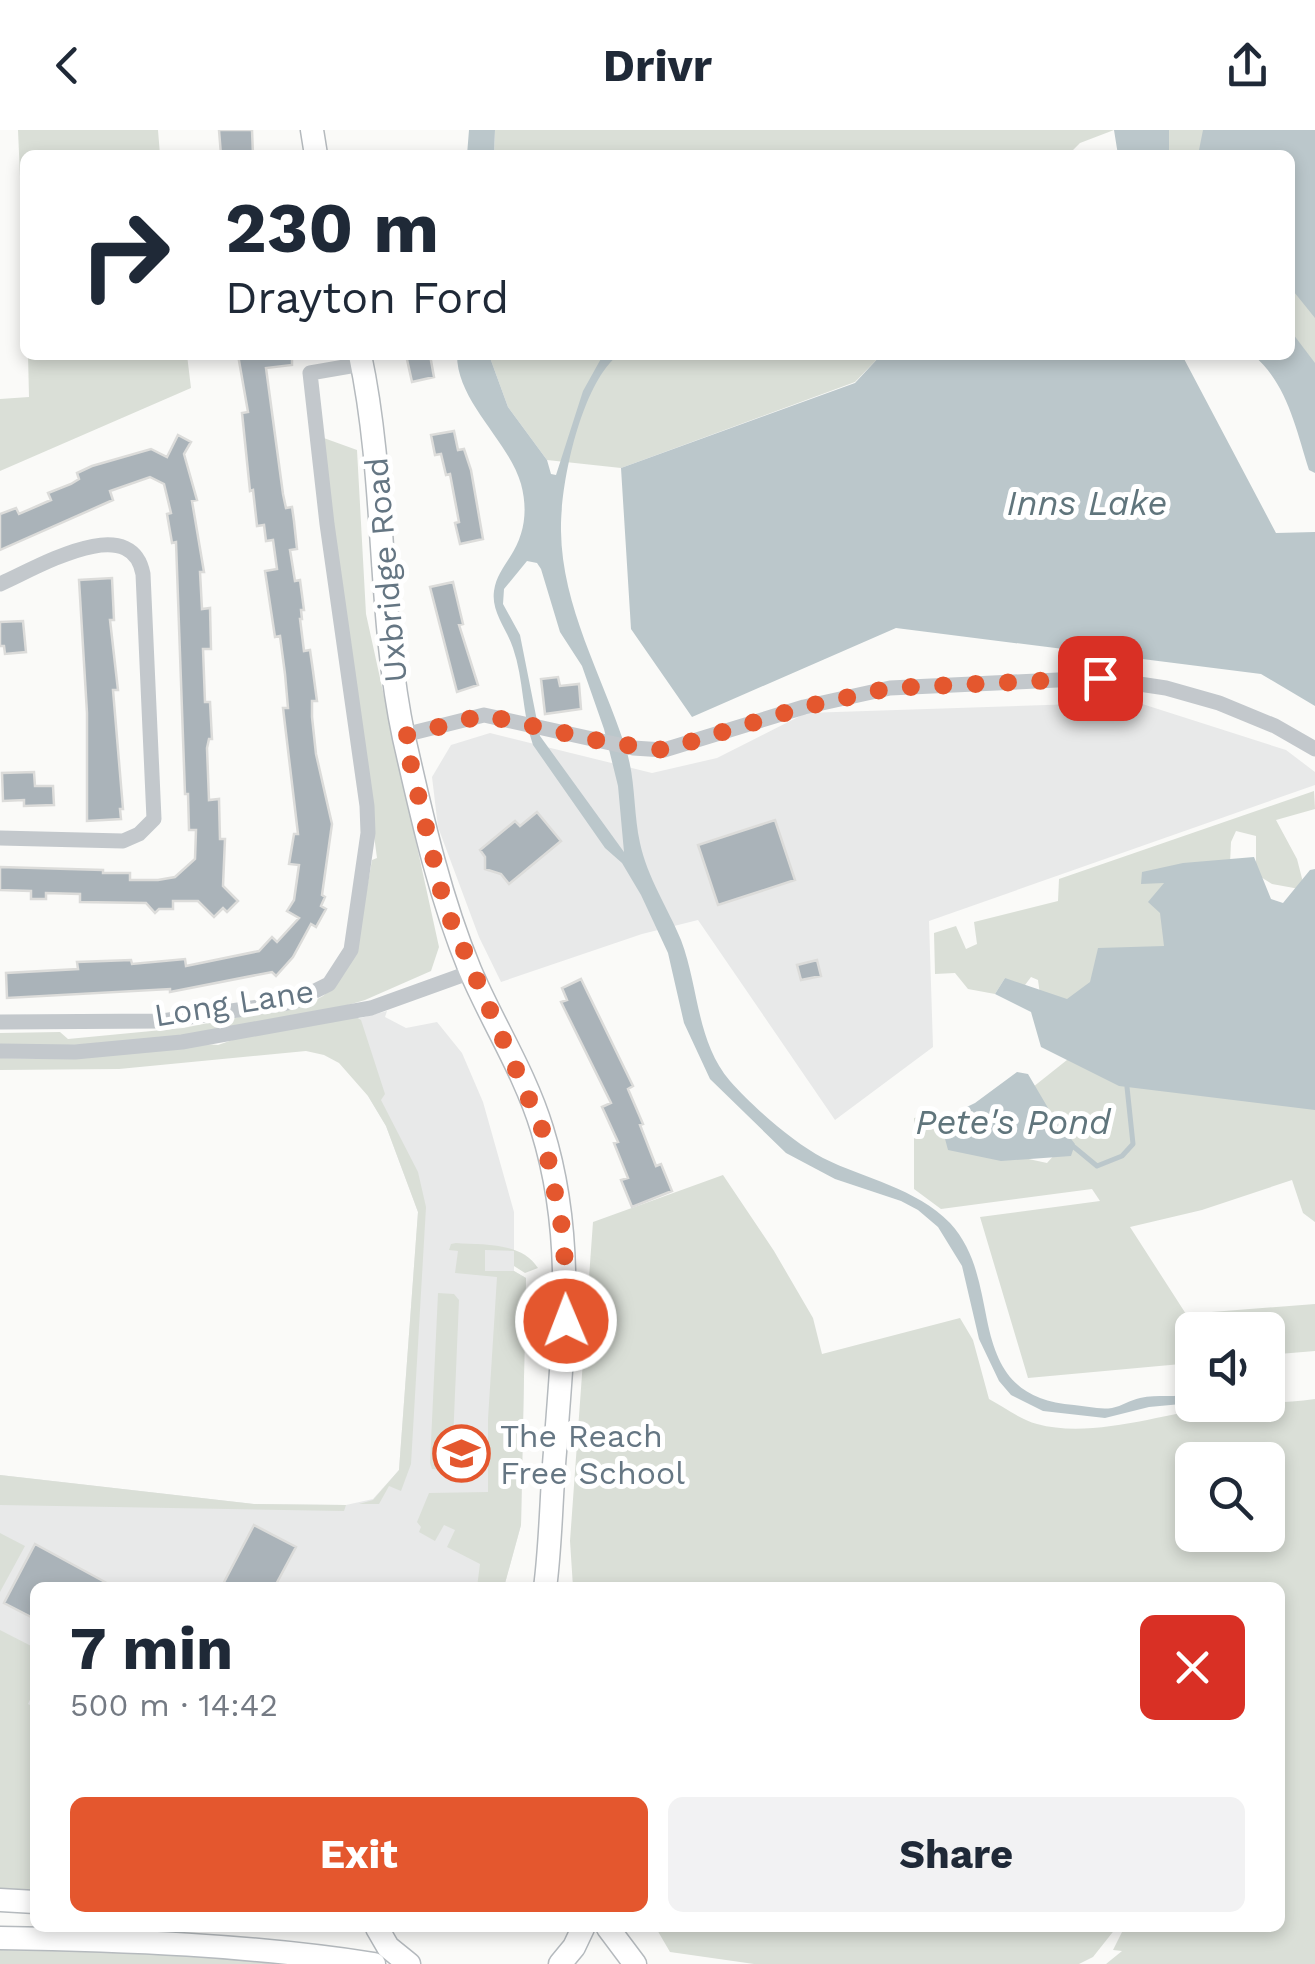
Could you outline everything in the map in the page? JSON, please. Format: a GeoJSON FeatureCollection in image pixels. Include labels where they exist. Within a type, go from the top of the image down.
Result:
{"type":"FeatureCollection","features":[{"type":"Feature","properties":{"kind":"main road","name":"Uxbridge Road"},"geometry":{"type":"LineString","coordinates":[[361,360],[376,441],[384,611],[404,736],[438,884],[471,972],[524,1080],[542,1129],[564,1237],[566,1321],[545,1582]]}},
{"type":"Feature","properties":{"kind":"main road"},"geometry":{"type":"LineString","coordinates":[[0,1900],[30,1902]]}},
{"type":"Feature","properties":{"kind":"main road"},"geometry":{"type":"LineString","coordinates":[[379,1932],[388,1947],[409,1964]]}},
{"type":"Feature","properties":{"kind":"main road"},"geometry":{"type":"LineString","coordinates":[[560,1964],[581,1932]]}},
{"type":"Feature","properties":{"kind":"main road"},"geometry":{"type":"LineString","coordinates":[[611,1932],[635,1964]]}},
{"type":"Feature","properties":{"kind":"main road"},"geometry":{"type":"LineString","coordinates":[[0,1938],[178,1942],[374,1964]]}},
{"type":"Feature","properties":{"kind":"main road"},"geometry":{"type":"LineString","coordinates":[[274,1952],[314,1964]]}},
{"type":"Feature","properties":{"kind":"street","name":"Uxbridge Road"},"geometry":{"type":"LineString","coordinates":[[293,1002],[328,984],[350,950],[368,833],[308,360]]}},
{"type":"Feature","properties":{"kind":"street","name":"Uxbridge Road"},"geometry":{"type":"LineString","coordinates":[[310,374],[361,360]]}},
{"type":"Feature","properties":{"kind":"street"},"geometry":{"type":"LineString","coordinates":[[0,584],[97,544],[120,544],[136,555],[143,574],[154,820],[140,834],[123,841],[0,838]]}},
{"type":"Feature","properties":{"kind":"street"},"geometry":{"type":"LineString","coordinates":[[404,736],[474,716],[499,717],[542,730],[633,748],[664,750],[804,707],[890,688],[1100,678],[1166,688],[1219,703],[1275,726],[1315,749]]}},
{"type":"Feature","properties":{"kind":"street","name":"Long Lane"},"geometry":{"type":"LineString","coordinates":[[0,1051],[76,1052],[182,1042],[371,1008],[471,972]]}},
{"type":"Feature","properties":{"kind":"street","name":"Long Lane"},"geometry":{"type":"LineString","coordinates":[[0,1022],[162,1021],[293,1002]]}},
{"type":"Feature","properties":{"kind":"shaded area"},"geometry":{"type":"Polygon","coordinates":[[[18,130],[158,130],[160,150],[20,150],[20,177],[18,130]]]}},
{"type":"Feature","properties":{"kind":"shaded area"},"geometry":{"type":"Polygon","coordinates":[[[495,130],[1114,130],[1080,143],[1073,150],[494,150],[495,130]]]}},
{"type":"Feature","properties":{"kind":"shaded area"},"geometry":{"type":"Polygon","coordinates":[[[1169,130],[1315,130],[1315,423],[1292,360],[1295,360],[1295,150],[1169,150],[1169,130]]]}},
{"type":"Feature","properties":{"kind":"shaded area"},"geometry":{"type":"Polygon","coordinates":[[[28,360],[188,360],[191,388],[0,471],[0,399],[29,397],[28,360]]]}},
{"type":"Feature","properties":{"kind":"shaded area"},"geometry":{"type":"Polygon","coordinates":[[[491,360],[876,360],[855,382],[621,468],[547,460],[508,407],[491,360]]]}},
{"type":"Feature","properties":{"kind":"shaded area"},"geometry":{"type":"Polygon","coordinates":[[[321,437],[357,450],[366,614],[439,947],[431,971],[365,1000],[324,1012],[133,1044],[0,1046],[0,1033],[60,1032],[68,1039],[183,1028],[310,1003],[337,984],[355,955],[372,860],[377,858],[321,437]]]}},
{"type":"Feature","properties":{"kind":"shaded area"},"geometry":{"type":"Polygon","coordinates":[[[1136,702],[1286,750],[1315,772],[1315,785],[929,921],[933,1047],[835,1120],[698,920],[642,934],[501,982],[479,937],[438,827],[432,777],[451,745],[490,733],[652,773],[717,758],[806,713],[1136,702]]]}},
{"type":"Feature","properties":{"kind":"shaded area"},"geometry":{"type":"Polygon","coordinates":[[[1314,791],[1315,809],[1276,820],[1297,859],[1305,890],[1272,884],[1256,874],[1256,836],[1236,831],[1230,864],[1170,950],[1074,1004],[1041,1002],[1038,980],[1031,977],[1025,985],[1011,988],[1005,978],[995,994],[968,989],[955,973],[935,974],[934,933],[956,926],[966,949],[977,944],[974,922],[1058,901],[1059,879],[1314,791]]]}},
{"type":"Feature","properties":{"kind":"shaded area","name":"The Reach Free School"},"geometry":{"type":"Polygon","coordinates":[[[387,1011],[385,1017],[406,1028],[437,1022],[462,1053],[483,1102],[514,1212],[514,1271],[526,1278],[521,1525],[505,1582],[30,1582],[30,1868],[0,1868],[0,1475],[254,1504],[346,1505],[373,1499],[399,1470],[418,1212],[386,1126],[368,1096],[349,1021],[387,1011]]]}},
{"type":"Feature","properties":{"kind":"shaded area"},"geometry":{"type":"Polygon","coordinates":[[[355,1016],[361,1020],[385,1094],[381,1100],[418,1172],[426,1207],[411,1464],[401,1491],[389,1486],[379,1504],[359,1504],[373,1500],[399,1470],[418,1212],[386,1126],[368,1096],[339,1063],[306,1051],[119,1069],[0,1070],[0,1058],[42,1059],[218,1045],[241,1037],[355,1016]]]}},
{"type":"Feature","properties":{"kind":"shaded area"},"geometry":{"type":"Polygon","coordinates":[[[1072,1056],[1315,1083],[1315,1222],[1303,1213],[1292,1180],[1202,1210],[1130,1227],[1185,1312],[1175,1312],[1175,1365],[1028,1378],[980,1217],[1100,1201],[1092,1189],[941,1209],[914,1189],[914,1118],[931,1114],[959,1144],[1047,1163],[1066,1142],[1028,1091],[1072,1056]]]}},
{"type":"Feature","properties":{"kind":"shaded area"},"geometry":{"type":"Polygon","coordinates":[[[723,1175],[813,1318],[822,1354],[960,1318],[973,1340],[989,1399],[1037,1424],[1058,1428],[1103,1427],[1175,1415],[1175,1422],[1285,1422],[1285,1401],[1315,1399],[1315,1964],[1106,1964],[1122,1951],[1113,1950],[1122,1932],[1285,1932],[1285,1582],[573,1582],[570,1541],[593,1222],[723,1175]]]}},
{"type":"Feature","properties":{"kind":"shaded area"},"geometry":{"type":"Polygon","coordinates":[[[451,1244],[512,1249],[538,1268],[525,1273],[514,1266],[514,1251],[485,1250],[485,1271],[514,1271],[526,1278],[521,1525],[505,1582],[478,1582],[480,1564],[447,1547],[455,1530],[444,1525],[435,1541],[419,1532],[417,1522],[429,1493],[488,1492],[488,1419],[497,1277],[455,1273],[458,1251],[449,1250],[451,1244]]]}},
{"type":"Feature","properties":{"kind":"shaded area"},"geometry":{"type":"Polygon","coordinates":[[[438,1293],[454,1294],[459,1300],[452,1464],[445,1470],[432,1469],[430,1463],[438,1293]]]}},
{"type":"Feature","properties":{"kind":"shaded area"},"geometry":{"type":"Polygon","coordinates":[[[1315,1304],[1315,1351],[1285,1354],[1285,1312],[1212,1312],[1315,1304]]]}},
{"type":"Feature","properties":{"kind":"shaded area"},"geometry":{"type":"Polygon","coordinates":[[[0,1475],[254,1504],[346,1505],[344,1511],[0,1505],[0,1475]]]}},
{"type":"Feature","properties":{"kind":"shaded area"},"geometry":{"type":"Polygon","coordinates":[[[0,1533],[25,1546],[0,1592],[0,1533]]]}},
{"type":"Feature","properties":{"kind":"shaded area"},"geometry":{"type":"Polygon","coordinates":[[[0,1630],[30,1645],[30,1890],[0,1889],[0,1630]]]}},
{"type":"Feature","properties":{"kind":"shaded area"},"geometry":{"type":"Polygon","coordinates":[[[658,1932],[1113,1932],[1093,1957],[1079,1964],[754,1964],[670,1952],[658,1932]]]}},
{"type":"Feature","properties":{"kind":"shaded area"},"geometry":{"type":"Polygon","coordinates":[[[0,1950],[183,1953],[275,1964],[0,1964],[0,1950]]]}},
{"type":"Feature","properties":{"kind":"water"},"geometry":{"type":"Polygon","coordinates":[[[469,130],[495,130],[494,150],[467,150],[469,130]]]}},
{"type":"Feature","properties":{"kind":"water"},"geometry":{"type":"Polygon","coordinates":[[[1114,130],[1169,130],[1169,150],[1117,150],[1114,130]]]}},
{"type":"Feature","properties":{"kind":"water"},"geometry":{"type":"Polygon","coordinates":[[[1203,130],[1315,130],[1315,318],[1295,293],[1295,150],[1199,150],[1203,130]]]}},
{"type":"Feature","properties":{"kind":"water"},"geometry":{"type":"Polygon","coordinates":[[[1295,337],[1315,363],[1315,473],[1309,470],[1295,423],[1258,360],[1295,360],[1295,337]]]}},
{"type":"Feature","properties":{"kind":"water"},"geometry":{"type":"Polygon","coordinates":[[[458,360],[491,360],[508,407],[547,460],[551,474],[556,475],[583,391],[600,360],[613,360],[593,389],[575,437],[564,488],[563,559],[576,614],[629,758],[643,856],[681,940],[704,1031],[730,1081],[799,1143],[823,1158],[922,1201],[950,1223],[975,1268],[997,1355],[1025,1390],[1055,1402],[1098,1408],[1112,1408],[1147,1397],[1175,1396],[1175,1405],[1105,1418],[1043,1411],[1011,1395],[999,1381],[979,1339],[962,1266],[938,1227],[901,1201],[835,1179],[786,1153],[710,1079],[684,1023],[668,953],[641,895],[622,863],[605,848],[533,745],[517,660],[494,599],[498,577],[522,531],[523,494],[515,468],[474,405],[458,360]],[[527,561],[504,589],[503,604],[520,635],[540,736],[624,852],[618,786],[604,729],[582,666],[560,632],[541,569],[537,563],[527,561]]]}},
{"type":"Feature","properties":{"kind":"water","name":"Inns Lake"},"geometry":{"type":"Polygon","coordinates":[[[876,360],[1185,360],[1276,533],[1315,532],[1315,706],[1261,674],[896,628],[692,717],[631,629],[621,468],[855,383],[876,360]]]}},
{"type":"Feature","properties":{"kind":"water"},"geometry":{"type":"Polygon","coordinates":[[[1254,857],[1271,899],[1283,903],[1315,869],[1315,1110],[1119,1086],[1041,1047],[1031,1012],[995,994],[1005,978],[1067,999],[1090,982],[1098,948],[1164,946],[1160,913],[1148,902],[1164,883],[1141,884],[1142,872],[1183,863],[1254,857]]]}},
{"type":"Feature","properties":{"kind":"water","name":"Pete's Pond"},"geometry":{"type":"Polygon","coordinates":[[[1017,1072],[1028,1074],[1075,1144],[1071,1156],[1001,1161],[948,1150],[940,1120],[975,1103],[1017,1072]]]}},
{"type":"Feature","properties":{"kind":"building"},"geometry":{"type":"Polygon","coordinates":[[[219,130],[252,130],[253,150],[221,150],[219,130]]]}},
{"type":"Feature","properties":{"kind":"building"},"geometry":{"type":"Polygon","coordinates":[[[239,360],[292,360],[292,365],[266,368],[283,494],[286,508],[292,507],[297,549],[290,550],[295,581],[300,580],[304,651],[310,650],[317,701],[312,701],[316,754],[332,824],[321,906],[326,909],[316,927],[311,924],[293,957],[276,976],[272,972],[170,992],[7,998],[6,973],[78,969],[77,962],[131,960],[132,964],[185,959],[186,966],[259,951],[272,937],[277,942],[299,918],[287,911],[294,900],[299,865],[289,864],[294,834],[298,834],[283,708],[288,708],[285,674],[265,571],[277,569],[273,540],[266,541],[264,525],[257,526],[253,490],[250,491],[242,413],[248,412],[239,360]]]}},
{"type":"Feature","properties":{"kind":"building"},"geometry":{"type":"Polygon","coordinates":[[[407,360],[431,360],[434,377],[412,382],[407,360]]]}},
{"type":"Feature","properties":{"kind":"building"},"geometry":{"type":"Polygon","coordinates":[[[454,431],[458,450],[464,449],[471,470],[483,539],[460,544],[450,474],[446,475],[441,454],[435,455],[431,435],[454,431]]]}},
{"type":"Feature","properties":{"kind":"building"},"geometry":{"type":"Polygon","coordinates":[[[178,435],[191,442],[184,454],[197,500],[192,501],[204,572],[200,572],[202,609],[210,608],[211,649],[203,649],[205,702],[210,702],[212,739],[207,748],[209,800],[219,799],[220,839],[225,839],[223,886],[238,901],[227,912],[223,908],[214,917],[198,901],[173,901],[173,909],[159,909],[155,913],[146,903],[80,902],[80,894],[46,893],[46,899],[31,899],[31,891],[0,890],[0,867],[103,870],[130,873],[130,880],[158,880],[175,877],[195,859],[196,830],[189,830],[185,794],[176,542],[172,543],[167,514],[171,513],[164,484],[150,477],[110,491],[113,500],[0,550],[0,514],[16,508],[19,514],[51,500],[48,493],[71,484],[79,479],[77,473],[92,466],[151,449],[167,457],[178,435]]]}},
{"type":"Feature","properties":{"kind":"building"},"geometry":{"type":"Polygon","coordinates":[[[112,578],[114,620],[110,620],[118,690],[113,690],[123,809],[121,819],[87,821],[87,713],[79,580],[112,578]]]}},
{"type":"Feature","properties":{"kind":"building"},"geometry":{"type":"Polygon","coordinates":[[[453,582],[463,624],[459,625],[478,685],[457,692],[430,587],[453,582]]]}},
{"type":"Feature","properties":{"kind":"building"},"geometry":{"type":"Polygon","coordinates":[[[23,621],[26,652],[5,654],[4,646],[0,646],[0,622],[23,621]]]}},
{"type":"Feature","properties":{"kind":"building"},"geometry":{"type":"Polygon","coordinates":[[[558,677],[560,686],[579,684],[581,709],[545,714],[541,679],[558,677]]]}},
{"type":"Feature","properties":{"kind":"building"},"geometry":{"type":"Polygon","coordinates":[[[34,772],[35,786],[53,786],[54,805],[24,806],[24,800],[3,801],[2,773],[34,772]]]}},
{"type":"Feature","properties":{"kind":"building"},"geometry":{"type":"Polygon","coordinates":[[[537,812],[561,841],[509,884],[501,874],[485,869],[485,857],[480,850],[515,821],[520,826],[537,812]]]}},
{"type":"Feature","properties":{"kind":"building"},"geometry":{"type":"Polygon","coordinates":[[[775,820],[795,880],[718,905],[698,845],[775,820]]]}},
{"type":"Feature","properties":{"kind":"building"},"geometry":{"type":"Polygon","coordinates":[[[817,960],[821,976],[801,980],[797,965],[817,960]]]}},
{"type":"Feature","properties":{"kind":"building"},"geometry":{"type":"Polygon","coordinates":[[[581,979],[633,1086],[628,1089],[643,1124],[640,1125],[656,1166],[661,1164],[672,1191],[632,1207],[621,1180],[628,1178],[614,1143],[618,1142],[602,1107],[611,1103],[561,1002],[567,1000],[562,988],[581,979]]]}},
{"type":"Feature","properties":{"kind":"building"},"geometry":{"type":"Polygon","coordinates":[[[254,1525],[296,1547],[277,1582],[224,1582],[254,1525]]]}},
{"type":"Feature","properties":{"kind":"building"},"geometry":{"type":"Polygon","coordinates":[[[35,1544],[105,1582],[30,1582],[30,1616],[4,1603],[35,1544]]]}},
{"type":"Feature","properties":{"kind":"waterway"},"geometry":{"type":"LineString","coordinates":[[1074,1147],[1097,1166],[1122,1156],[1133,1144],[1127,1087]]}},
{"type":"Feature","properties":{"kind":"place","name":"The Reach Free School"},"geometry":{"type":"Point","coordinates":[461,1454]}},
{"type":"Feature","properties":{"kind":"route"},"geometry":{"type":"LineString","coordinates":[[566,1321],[564,1237],[542,1129],[524,1080],[471,972],[445,907],[404,736],[484,715],[542,730],[664,750],[804,707],[890,688],[1100,678]]}}]}
